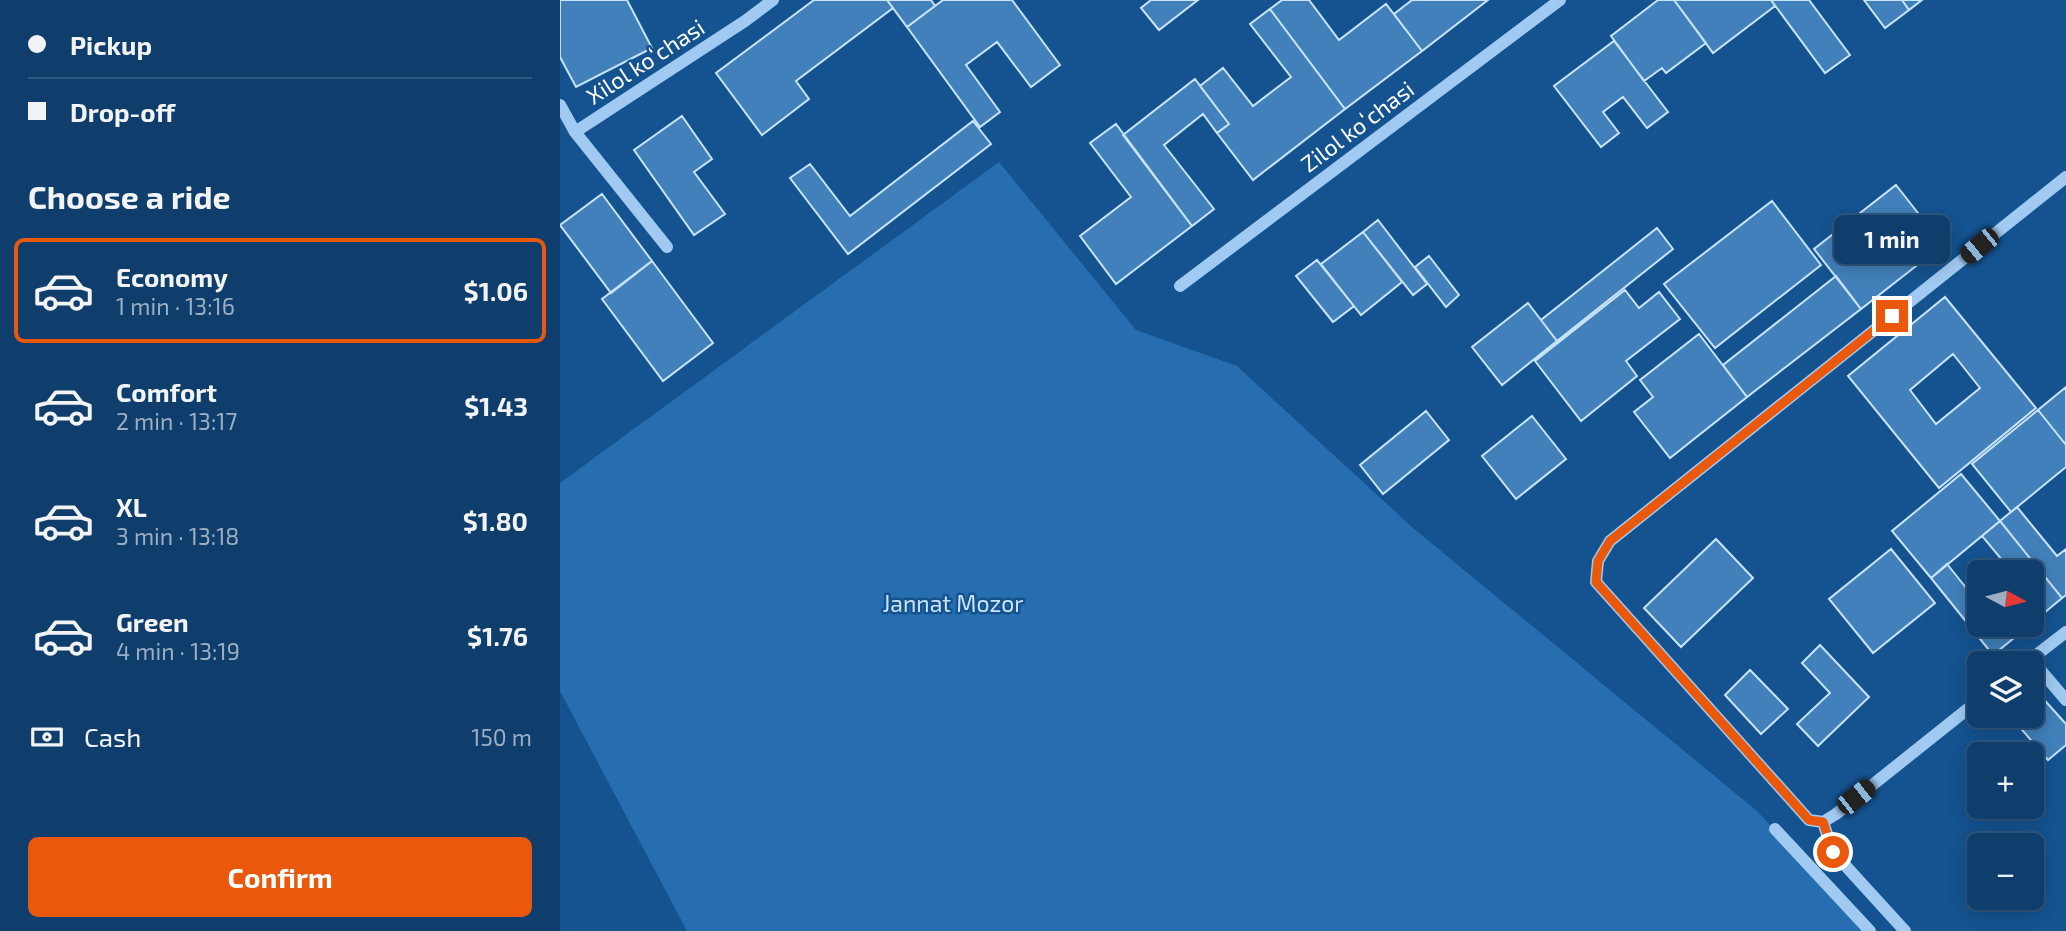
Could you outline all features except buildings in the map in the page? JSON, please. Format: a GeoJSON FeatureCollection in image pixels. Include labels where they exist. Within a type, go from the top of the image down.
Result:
{"type":"FeatureCollection","features":[{"type":"Feature","properties":{"kind":"street","name":"Xilol koʻchasi"},"geometry":{"type":"LineString","coordinates":[[575,132],[773,0]]}},
{"type":"Feature","properties":{"kind":"street","name":"Zilol koʻchasi"},"geometry":{"type":"LineString","coordinates":[[1180,286],[1560,0]]}},
{"type":"Feature","properties":{"kind":"street"},"geometry":{"type":"LineString","coordinates":[[560,105],[575,132],[667,247]]}},
{"type":"Feature","properties":{"kind":"street"},"geometry":{"type":"LineString","coordinates":[[1967,709],[1823,822],[1809,820],[1596,582],[1598,561],[1610,541],[2066,177]]}},
{"type":"Feature","properties":{"kind":"street"},"geometry":{"type":"LineString","coordinates":[[2042,651],[2066,632]]}},
{"type":"Feature","properties":{"kind":"street"},"geometry":{"type":"LineString","coordinates":[[2044,677],[2066,700]]}},
{"type":"Feature","properties":{"kind":"street"},"geometry":{"type":"LineString","coordinates":[[1823,822],[1833,852],[1905,931]]}},
{"type":"Feature","properties":{"kind":"street"},"geometry":{"type":"LineString","coordinates":[[1775,830],[1870,931]]}},
{"type":"Feature","properties":{"kind":"green space","name":"Jannat Mozor"},"geometry":{"type":"Polygon","coordinates":[[[999,162],[1136,330],[1237,366],[1413,528],[1757,811],[1868,931],[687,931],[560,691],[560,483],[999,162]]]}},
{"type":"Feature","properties":{"kind":"route"},"geometry":{"type":"LineString","coordinates":[[1833,852],[1823,822],[1809,820],[1596,582],[1598,561],[1610,541],[1892,316]]}}]}
